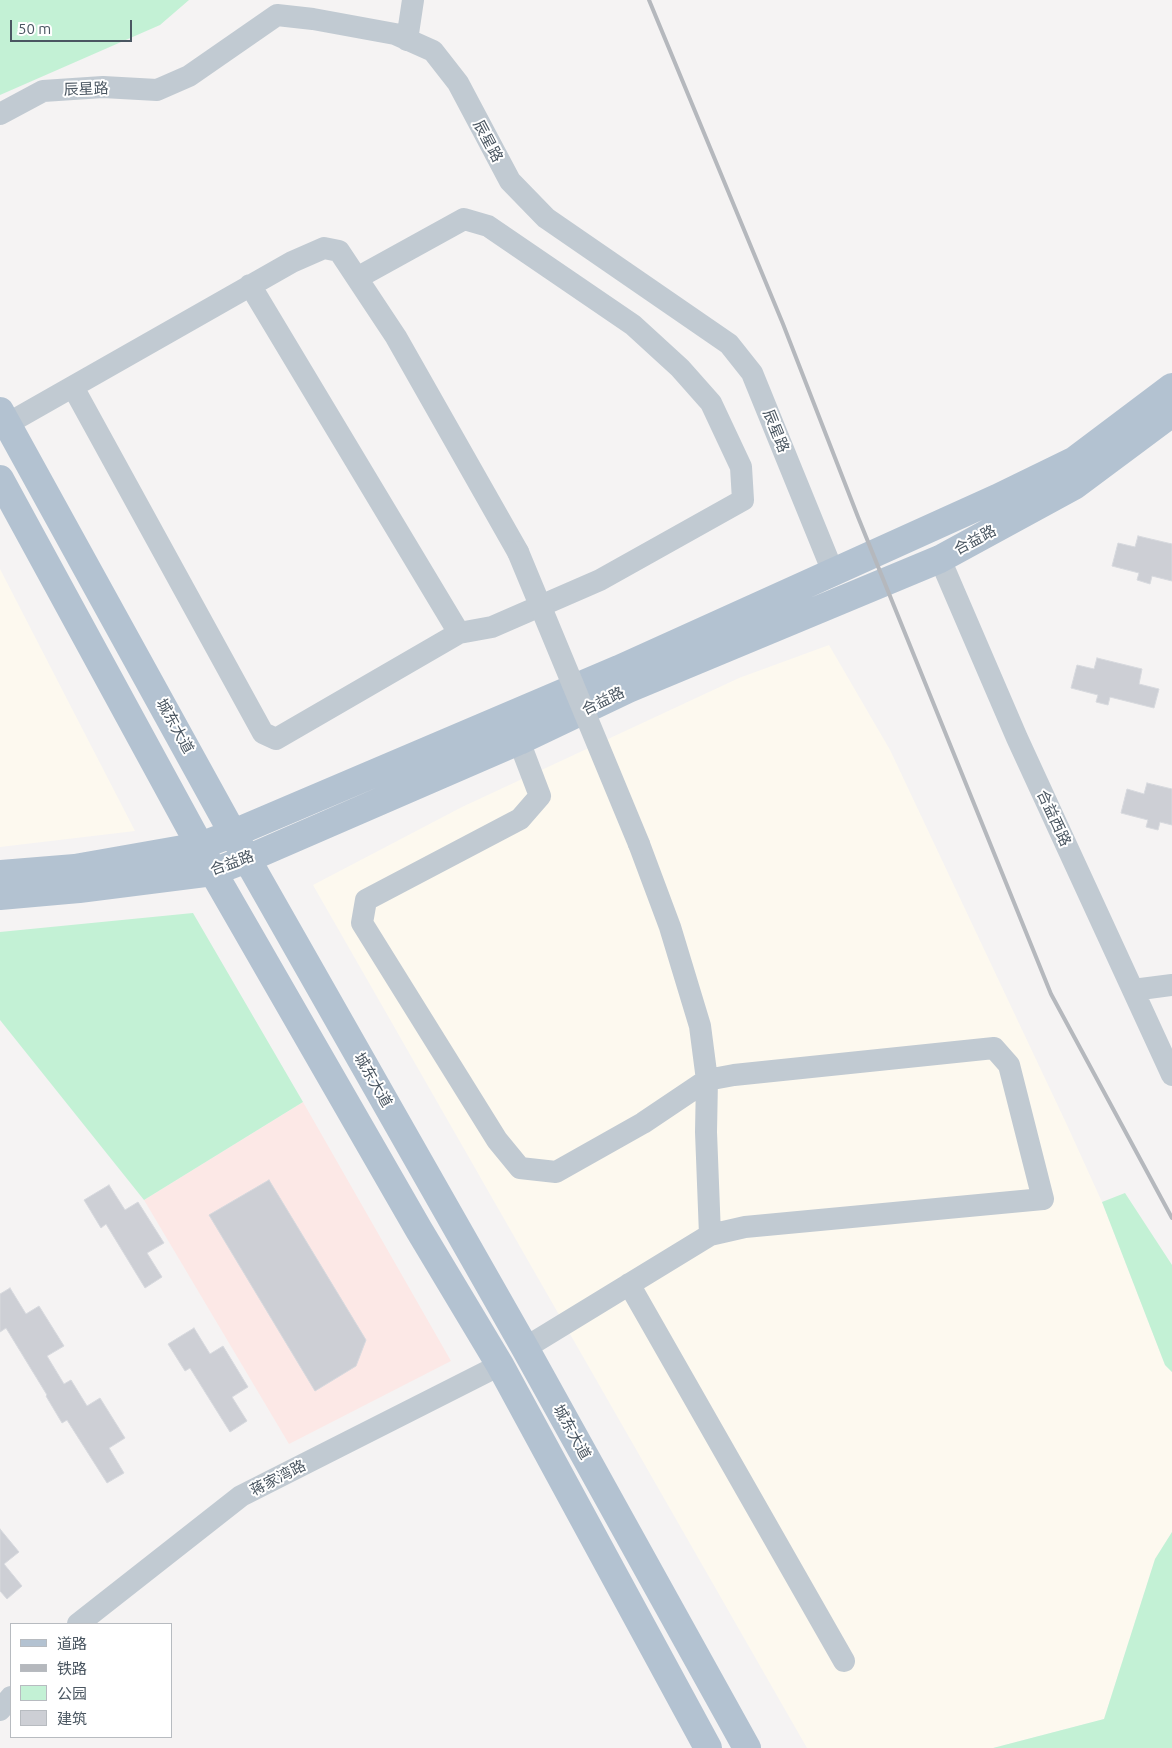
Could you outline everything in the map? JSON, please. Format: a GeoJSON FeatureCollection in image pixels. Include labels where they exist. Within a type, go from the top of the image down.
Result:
{"type":"FeatureCollection","features":[{"type":"Feature","properties":{"kind":"main road","name":"合益路"},"geometry":{"type":"LineString","coordinates":[[0,874],[74,868],[200,846],[234,833],[619,669],[997,498],[1075,460],[1172,387]]}},
{"type":"Feature","properties":{"kind":"main road","name":"合益路"},"geometry":{"type":"LineString","coordinates":[[0,896],[80,889],[213,872],[247,859],[519,741],[628,689],[940,559],[1074,486],[1172,412]]}},
{"type":"Feature","properties":{"kind":"main road","name":"城东大道"},"geometry":{"type":"LineString","coordinates":[[4,417],[247,859],[525,1348],[747,1748]]}},
{"type":"Feature","properties":{"kind":"main road","name":"城东大道"},"geometry":{"type":"LineString","coordinates":[[0,479],[213,872],[419,1230],[500,1365],[708,1748]]}},
{"type":"Feature","properties":{"kind":"street"},"geometry":{"type":"LineString","coordinates":[[408,40],[413,0]]}},
{"type":"Feature","properties":{"kind":"street","name":"辰星路"},"geometry":{"type":"LineString","coordinates":[[0,114],[43,91],[103,87],[158,90],[189,76],[280,7],[313,19],[395,34],[432,51],[458,83],[510,181],[546,218],[729,344],[752,373],[833,572]]}},
{"type":"Feature","properties":{"kind":"street"},"geometry":{"type":"LineString","coordinates":[[73,387],[263,733],[276,739],[459,633],[492,627],[600,580],[743,500],[742,467],[711,403],[680,368],[634,325],[488,226],[464,219],[357,278]]}},
{"type":"Feature","properties":{"kind":"street"},"geometry":{"type":"LineString","coordinates":[[4,417],[73,387],[292,262],[324,248],[339,251],[396,337],[518,552],[639,844],[670,927],[700,1026],[707,1080],[706,1132],[710,1235]]}},
{"type":"Feature","properties":{"kind":"street"},"geometry":{"type":"LineString","coordinates":[[250,286],[459,633]]}},
{"type":"Feature","properties":{"kind":"street","name":"合益西路"},"geometry":{"type":"LineString","coordinates":[[940,559],[1017,738],[1172,1075]]}},
{"type":"Feature","properties":{"kind":"street"},"geometry":{"type":"LineString","coordinates":[[519,741],[540,796],[535,802],[520,819],[366,900],[362,923],[497,1140],[520,1168],[556,1172],[643,1123],[707,1080],[734,1075],[994,1048],[1009,1065],[1043,1198],[745,1227],[710,1235],[525,1348]]}},
{"type":"Feature","properties":{"kind":"street"},"geometry":{"type":"LineString","coordinates":[[1133,990],[1172,985]]}},
{"type":"Feature","properties":{"kind":"street"},"geometry":{"type":"LineString","coordinates":[[629,1284],[844,1661]]}},
{"type":"Feature","properties":{"kind":"street","name":"蒋家湾路"},"geometry":{"type":"LineString","coordinates":[[79,1623],[241,1496],[500,1365]]}},
{"type":"Feature","properties":{"kind":"street"},"geometry":{"type":"LineString","coordinates":[[0,1710],[10,1698]]}},
{"type":"Feature","properties":{"kind":"shaded area"},"geometry":{"type":"Polygon","coordinates":[[[0,569],[135,831],[0,847],[0,569]]]}},
{"type":"Feature","properties":{"kind":"shaded area"},"geometry":{"type":"Polygon","coordinates":[[[829,645],[890,750],[1067,1125],[1102,1202],[1165,1365],[1172,1372],[1172,1532],[1155,1559],[1104,1719],[993,1748],[807,1748],[313,885],[462,807],[739,678],[829,645]]]}},
{"type":"Feature","properties":{"kind":"shaded area"},"geometry":{"type":"Polygon","coordinates":[[[303,1102],[451,1361],[289,1444],[144,1200],[303,1102]]]}},
{"type":"Feature","properties":{"kind":"green space"},"geometry":{"type":"Polygon","coordinates":[[[0,0],[189,0],[160,25],[0,95],[0,0]]]}},
{"type":"Feature","properties":{"kind":"green space"},"geometry":{"type":"Polygon","coordinates":[[[193,913],[303,1102],[144,1200],[0,1020],[0,932],[193,913]]]}},
{"type":"Feature","properties":{"kind":"green space"},"geometry":{"type":"Polygon","coordinates":[[[1125,1193],[1172,1265],[1172,1372],[1165,1365],[1102,1202],[1125,1193]]]}},
{"type":"Feature","properties":{"kind":"green space"},"geometry":{"type":"Polygon","coordinates":[[[1172,1532],[1172,1748],[993,1748],[1104,1719],[1155,1559],[1172,1532]]]}},
{"type":"Feature","properties":{"kind":"building"},"geometry":{"type":"Polygon","coordinates":[[[1138,536],[1172,544],[1172,581],[1152,576],[1150,584],[1137,580],[1139,573],[1112,566],[1118,543],[1135,547],[1138,536]]]}},
{"type":"Feature","properties":{"kind":"building"},"geometry":{"type":"Polygon","coordinates":[[[1097,658],[1142,669],[1139,684],[1159,689],[1154,708],[1110,697],[1108,705],[1096,702],[1098,695],[1071,688],[1077,665],[1094,669],[1097,658]]]}},
{"type":"Feature","properties":{"kind":"building"},"geometry":{"type":"Polygon","coordinates":[[[1147,783],[1172,789],[1172,825],[1160,822],[1158,830],[1146,827],[1148,820],[1121,813],[1127,789],[1144,794],[1147,783]]]}},
{"type":"Feature","properties":{"kind":"building"},"geometry":{"type":"Polygon","coordinates":[[[269,1180],[366,1340],[356,1366],[315,1391],[209,1215],[269,1180]]]}},
{"type":"Feature","properties":{"kind":"building"},"geometry":{"type":"Polygon","coordinates":[[[109,1185],[125,1210],[138,1202],[164,1243],[147,1253],[162,1277],[145,1288],[106,1224],[101,1228],[84,1200],[109,1185]]]}},
{"type":"Feature","properties":{"kind":"building"},"geometry":{"type":"Polygon","coordinates":[[[10,1288],[26,1314],[39,1306],[64,1346],[47,1356],[64,1384],[71,1380],[87,1406],[100,1398],[125,1438],[109,1448],[124,1473],[107,1483],[67,1420],[62,1423],[6,1328],[0,1332],[0,1294],[10,1288]]]}},
{"type":"Feature","properties":{"kind":"building"},"geometry":{"type":"Polygon","coordinates":[[[194,1328],[210,1354],[223,1346],[248,1387],[232,1397],[247,1421],[230,1432],[190,1368],[185,1371],[168,1344],[194,1328]]]}},
{"type":"Feature","properties":{"kind":"building"},"geometry":{"type":"Polygon","coordinates":[[[0,1529],[19,1552],[4,1564],[22,1586],[7,1599],[0,1591],[0,1529]]]}},
{"type":"Feature","properties":{"kind":"railway"},"geometry":{"type":"LineString","coordinates":[[649,0],[783,324],[858,517],[1051,994],[1172,1218]]}}]}
